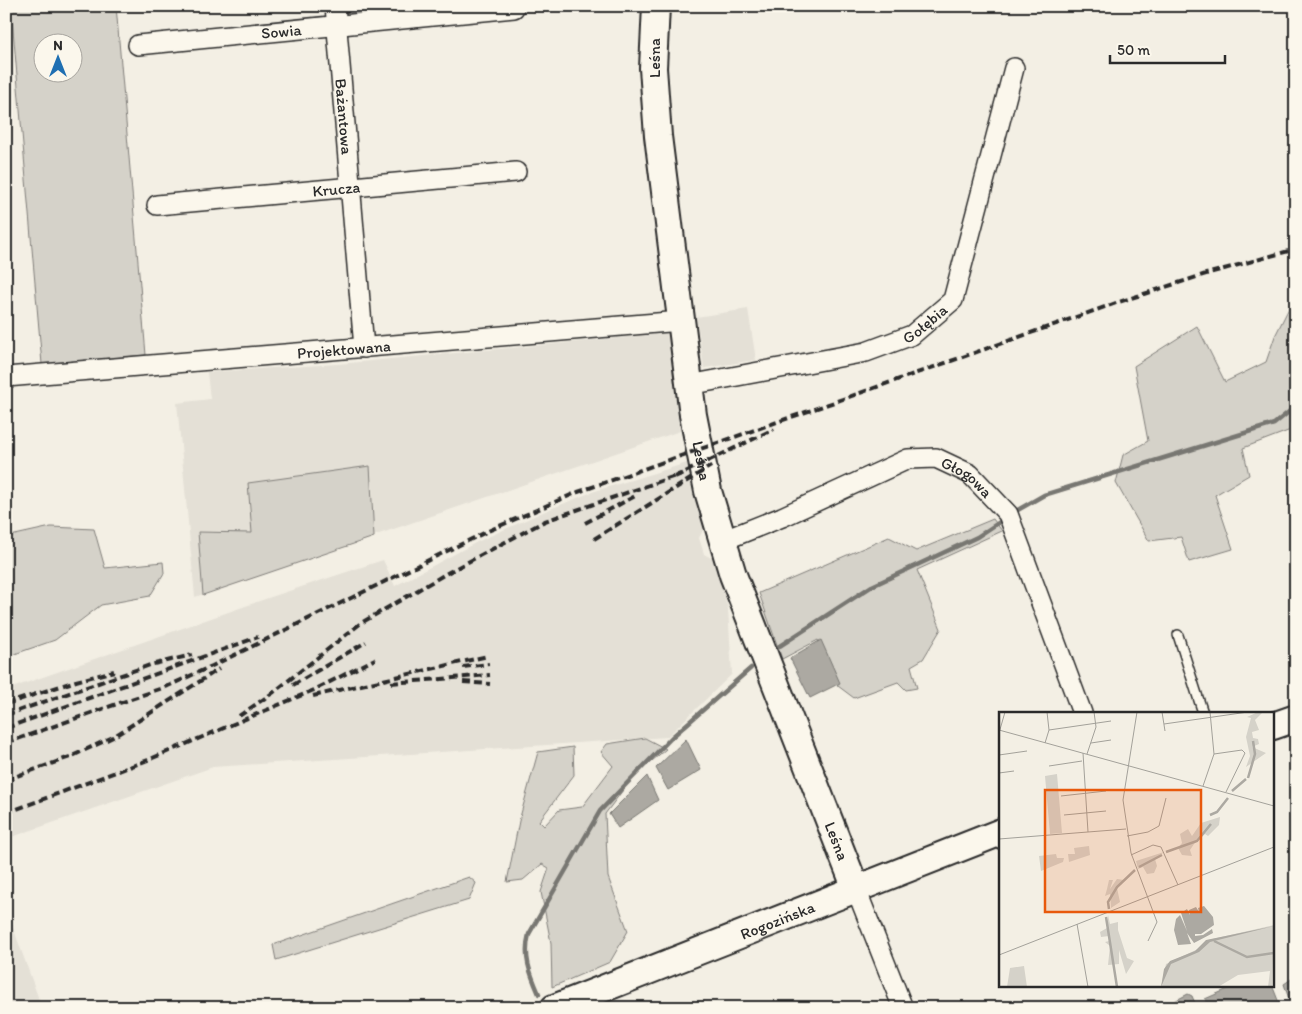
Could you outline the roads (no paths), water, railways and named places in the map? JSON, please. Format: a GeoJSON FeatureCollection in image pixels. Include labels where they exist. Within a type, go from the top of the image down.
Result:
{"type":"FeatureCollection","features":[{"type":"Feature","properties":{"kind":"street","name":"Leśna"},"geometry":{"type":"LineString","coordinates":[[656,6],[653,51],[656,111],[689,385],[702,464],[722,541],[745,607],[856,889]]}},
{"type":"Feature","properties":{"kind":"street","name":"Sowia"},"geometry":{"type":"LineString","coordinates":[[138,45],[336,15],[514,8]]}},
{"type":"Feature","properties":{"kind":"street","name":"Bażantowa"},"geometry":{"type":"LineString","coordinates":[[336,15],[364,348]]}},
{"type":"Feature","properties":{"kind":"street","name":"Gołębia"},"geometry":{"type":"LineString","coordinates":[[689,385],[866,352],[912,336],[952,300],[1014,68]]}},
{"type":"Feature","properties":{"kind":"street","name":"Krucza"},"geometry":{"type":"LineString","coordinates":[[157,205],[516,172]]}},
{"type":"Feature","properties":{"kind":"street","name":"Projektowana"},"geometry":{"type":"LineString","coordinates":[[6,376],[681,321]]}},
{"type":"Feature","properties":{"kind":"street","name":"Głogowa"},"geometry":{"type":"LineString","coordinates":[[722,541],[782,517],[908,459],[936,458],[970,474],[1008,514],[1082,712]]}},
{"type":"Feature","properties":{"kind":"street","name":"Rogozińska"},"geometry":{"type":"LineString","coordinates":[[554,1008],[999,833]]}},
{"type":"Feature","properties":{"kind":"street"},"geometry":{"type":"LineString","coordinates":[[856,889],[903,1008]]}},
{"type":"Feature","properties":{"kind":"lane"},"geometry":{"type":"LineString","coordinates":[[1178,636],[1203,712]]}},
{"type":"Feature","properties":{"kind":"waterway"},"geometry":{"type":"LineString","coordinates":[[1016,511],[1044,495],[1274,424],[1296,406]]}},
{"type":"Feature","properties":{"kind":"waterway"},"geometry":{"type":"LineString","coordinates":[[775,649],[872,586],[977,537],[1001,521]]}},
{"type":"Feature","properties":{"kind":"waterway"},"geometry":{"type":"LineString","coordinates":[[539,994],[530,972],[527,958],[529,934],[600,811],[672,737],[751,668]]}},
{"type":"Feature","properties":{"kind":"railway"},"geometry":{"type":"LineString","coordinates":[[6,743],[168,686],[488,531],[578,492],[1119,302],[1206,274],[1296,249]]}},
{"type":"Feature","properties":{"kind":"railway"},"geometry":{"type":"LineString","coordinates":[[675,477],[774,429]]}},
{"type":"Feature","properties":{"kind":"railway"},"geometry":{"type":"LineString","coordinates":[[594,539],[711,466]]}},
{"type":"Feature","properties":{"kind":"railway"},"geometry":{"type":"LineString","coordinates":[[239,716],[274,692],[361,623],[449,572],[545,521],[681,474]]}},
{"type":"Feature","properties":{"kind":"railway"},"geometry":{"type":"LineString","coordinates":[[585,523],[635,496]]}},
{"type":"Feature","properties":{"kind":"railway"},"geometry":{"type":"LineString","coordinates":[[6,728],[258,637]]}},
{"type":"Feature","properties":{"kind":"railway"},"geometry":{"type":"LineString","coordinates":[[293,685],[366,642]]}},
{"type":"Feature","properties":{"kind":"railway"},"geometry":{"type":"LineString","coordinates":[[6,715],[150,665],[192,655]]}},
{"type":"Feature","properties":{"kind":"railway"},"geometry":{"type":"LineString","coordinates":[[313,696],[488,656]]}},
{"type":"Feature","properties":{"kind":"railway"},"geometry":{"type":"LineString","coordinates":[[6,813],[148,760],[314,690],[375,659]]}},
{"type":"Feature","properties":{"kind":"railway"},"geometry":{"type":"LineString","coordinates":[[463,667],[489,664]]}},
{"type":"Feature","properties":{"kind":"railway"},"geometry":{"type":"LineString","coordinates":[[6,780],[70,757],[113,737],[219,669]]}},
{"type":"Feature","properties":{"kind":"railway"},"geometry":{"type":"LineString","coordinates":[[6,704],[76,681],[114,671]]}},
{"type":"Feature","properties":{"kind":"railway"},"geometry":{"type":"LineString","coordinates":[[391,683],[490,675]]}},
{"type":"Feature","properties":{"kind":"railway"},"geometry":{"type":"LineString","coordinates":[[463,682],[490,684]]}}]}
